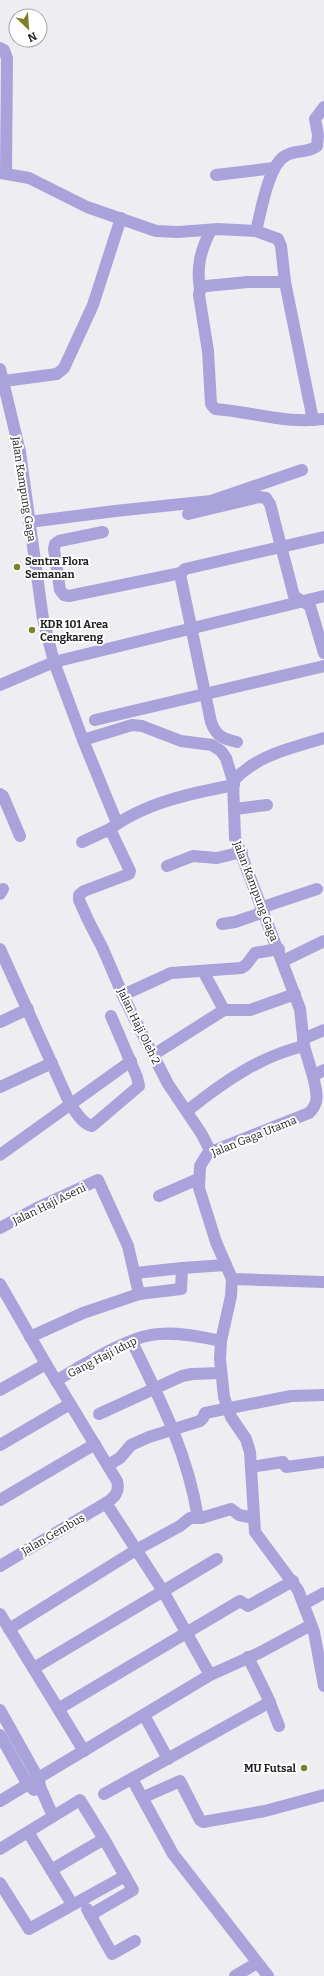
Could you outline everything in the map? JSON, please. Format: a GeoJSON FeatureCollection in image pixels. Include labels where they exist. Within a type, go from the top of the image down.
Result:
{"type":"FeatureCollection","features":[{"type":"Feature","properties":{"kind":"street"},"geometry":{"type":"LineString","coordinates":[[0,48],[4,50],[7,58],[3,173],[29,178],[87,206],[156,231],[178,232],[211,230],[256,231],[275,237],[280,243],[285,282],[318,419],[280,420],[233,410],[215,409],[212,406],[208,351],[199,295],[200,289],[198,278],[200,258],[211,230]]}},
{"type":"Feature","properties":{"kind":"street"},"geometry":{"type":"LineString","coordinates":[[256,231],[274,168],[285,155],[312,150],[317,146],[318,135],[315,119],[324,107]]}},
{"type":"Feature","properties":{"kind":"street"},"geometry":{"type":"LineString","coordinates":[[216,175],[274,168]]}},
{"type":"Feature","properties":{"kind":"street"},"geometry":{"type":"LineString","coordinates":[[4,381],[56,374],[64,368],[93,305],[121,218]]}},
{"type":"Feature","properties":{"kind":"street"},"geometry":{"type":"LineString","coordinates":[[200,289],[206,286],[248,282],[285,282]]}},
{"type":"Feature","properties":{"kind":"street","name":"Jalan Kampung Gaga"},"geometry":{"type":"LineString","coordinates":[[0,369],[20,452],[41,606],[54,662],[83,740],[132,725],[155,730],[181,741],[212,745],[221,750],[226,758],[234,783],[235,838],[264,909],[300,1009],[304,1043],[313,1076]]}},
{"type":"Feature","properties":{"kind":"street"},"geometry":{"type":"LineString","coordinates":[[29,522],[211,501],[302,470]]}},
{"type":"Feature","properties":{"kind":"street"},"geometry":{"type":"LineString","coordinates":[[188,514],[259,497],[266,498],[270,504],[294,596],[310,606],[324,653]]}},
{"type":"Feature","properties":{"kind":"street"},"geometry":{"type":"LineString","coordinates":[[103,532],[60,541],[55,544],[54,549],[60,590],[64,595],[69,596],[181,573],[185,569],[324,537]]}},
{"type":"Feature","properties":{"kind":"street"},"geometry":{"type":"LineString","coordinates":[[181,573],[191,628],[214,731],[224,739],[237,742]]}},
{"type":"Feature","properties":{"kind":"street"},"geometry":{"type":"LineString","coordinates":[[0,685],[54,662],[324,596]]}},
{"type":"Feature","properties":{"kind":"street"},"geometry":{"type":"LineString","coordinates":[[95,720],[324,666]]}},
{"type":"Feature","properties":{"kind":"street"},"geometry":{"type":"LineString","coordinates":[[82,842],[152,806],[234,783],[250,765],[267,756],[324,738]]}},
{"type":"Feature","properties":{"kind":"street"},"geometry":{"type":"LineString","coordinates":[[83,740],[113,826]]}},
{"type":"Feature","properties":{"kind":"street"},"geometry":{"type":"LineString","coordinates":[[0,794],[3,796],[20,836]]}},
{"type":"Feature","properties":{"kind":"street"},"geometry":{"type":"LineString","coordinates":[[234,809],[267,805]]}},
{"type":"Feature","properties":{"kind":"street","name":"Jalan Haji Oleh 2"},"geometry":{"type":"LineString","coordinates":[[113,826],[130,871],[129,874],[84,891],[79,895],[79,900],[104,950],[123,995],[170,1088],[211,1152]]}},
{"type":"Feature","properties":{"kind":"street"},"geometry":{"type":"LineString","coordinates":[[167,866],[193,856],[217,858],[242,852]]}},
{"type":"Feature","properties":{"kind":"street"},"geometry":{"type":"LineString","coordinates":[[222,924],[236,922],[264,909],[317,890]]}},
{"type":"Feature","properties":{"kind":"street"},"geometry":{"type":"LineString","coordinates":[[283,961],[324,941]]}},
{"type":"Feature","properties":{"kind":"street"},"geometry":{"type":"LineString","coordinates":[[123,995],[171,973],[244,967],[255,953],[279,949]]}},
{"type":"Feature","properties":{"kind":"street"},"geometry":{"type":"LineString","coordinates":[[2,957],[28,1009],[70,1104],[84,1122],[92,1126],[139,1086],[131,1061],[112,1016]]}},
{"type":"Feature","properties":{"kind":"street"},"geometry":{"type":"LineString","coordinates":[[203,971],[224,1010]]}},
{"type":"Feature","properties":{"kind":"street"},"geometry":{"type":"LineString","coordinates":[[153,1055],[224,1010],[250,1010],[295,994]]}},
{"type":"Feature","properties":{"kind":"street"},"geometry":{"type":"LineString","coordinates":[[0,1022],[28,1009]]}},
{"type":"Feature","properties":{"kind":"street"},"geometry":{"type":"LineString","coordinates":[[186,1111],[224,1083],[272,1055],[304,1043],[324,1030]]}},
{"type":"Feature","properties":{"kind":"street"},"geometry":{"type":"LineString","coordinates":[[0,1155],[131,1061]]}},
{"type":"Feature","properties":{"kind":"street"},"geometry":{"type":"LineString","coordinates":[[0,1087],[52,1063]]}},
{"type":"Feature","properties":{"kind":"street"},"geometry":{"type":"LineString","coordinates":[[313,1076],[324,1070]]}},
{"type":"Feature","properties":{"kind":"street","name":"Jalan Gaga Utama"},"geometry":{"type":"LineString","coordinates":[[313,1076],[321,1104],[307,1114],[211,1152],[204,1157],[201,1162],[198,1178],[200,1191],[216,1242],[232,1279],[231,1296],[221,1341],[221,1373],[227,1409],[246,1439],[250,1452],[252,1467],[254,1532],[292,1581],[304,1604],[311,1625],[324,1686]]}},
{"type":"Feature","properties":{"kind":"street"},"geometry":{"type":"LineString","coordinates":[[159,1196],[198,1178]]}},
{"type":"Feature","properties":{"kind":"street","name":"Jalan Haji Aseni"},"geometry":{"type":"LineString","coordinates":[[0,1228],[37,1208],[98,1180],[128,1246],[135,1273]]}},
{"type":"Feature","properties":{"kind":"street"},"geometry":{"type":"LineString","coordinates":[[139,1294],[135,1273],[226,1265]]}},
{"type":"Feature","properties":{"kind":"street"},"geometry":{"type":"LineString","coordinates":[[30,1337],[83,1313],[139,1294],[181,1289],[182,1268]]}},
{"type":"Feature","properties":{"kind":"street"},"geometry":{"type":"LineString","coordinates":[[232,1279],[324,1282]]}},
{"type":"Feature","properties":{"kind":"street"},"geometry":{"type":"LineString","coordinates":[[0,1284],[56,1381],[108,1465],[120,1458],[131,1445],[173,1428],[200,1421],[205,1413],[291,1396],[324,1395]]}},
{"type":"Feature","properties":{"kind":"street","name":"Gang Haji Idup"},"geometry":{"type":"LineString","coordinates":[[56,1381],[141,1337],[166,1334],[221,1341]]}},
{"type":"Feature","properties":{"kind":"street"},"geometry":{"type":"LineString","coordinates":[[132,1342],[156,1387],[183,1453],[194,1492],[198,1518]]}},
{"type":"Feature","properties":{"kind":"street"},"geometry":{"type":"LineString","coordinates":[[1,1387],[46,1364]]}},
{"type":"Feature","properties":{"kind":"street"},"geometry":{"type":"LineString","coordinates":[[99,1414],[156,1387],[192,1374],[221,1373]]}},
{"type":"Feature","properties":{"kind":"street"},"geometry":{"type":"LineString","coordinates":[[0,1445],[70,1404]]}},
{"type":"Feature","properties":{"kind":"street"},"geometry":{"type":"LineString","coordinates":[[0,1500],[95,1444]]}},
{"type":"Feature","properties":{"kind":"street"},"geometry":{"type":"LineString","coordinates":[[252,1467],[283,1462],[286,1467],[324,1462]]}},
{"type":"Feature","properties":{"kind":"street","name":"Jalan Gembus"},"geometry":{"type":"LineString","coordinates":[[0,1566],[114,1498],[119,1487],[108,1465]]}},
{"type":"Feature","properties":{"kind":"street"},"geometry":{"type":"LineString","coordinates":[[106,1503],[163,1591],[188,1633],[210,1675]]}},
{"type":"Feature","properties":{"kind":"street"},"geometry":{"type":"LineString","coordinates":[[9,1629],[136,1550],[180,1526],[190,1518],[198,1518],[231,1510],[254,1518]]}},
{"type":"Feature","properties":{"kind":"street"},"geometry":{"type":"LineString","coordinates":[[34,1668],[217,1559]]}},
{"type":"Feature","properties":{"kind":"street"},"geometry":{"type":"LineString","coordinates":[[58,1709],[240,1601],[248,1606],[292,1581]]}},
{"type":"Feature","properties":{"kind":"street"},"geometry":{"type":"LineString","coordinates":[[304,1604],[324,1593]]}},
{"type":"Feature","properties":{"kind":"street"},"geometry":{"type":"LineString","coordinates":[[0,1614],[84,1751]]}},
{"type":"Feature","properties":{"kind":"street"},"geometry":{"type":"LineString","coordinates":[[0,1801],[210,1675],[311,1625]]}},
{"type":"Feature","properties":{"kind":"street"},"geometry":{"type":"LineString","coordinates":[[248,1657],[270,1702],[278,1726]]}},
{"type":"Feature","properties":{"kind":"street"},"geometry":{"type":"LineString","coordinates":[[104,1794],[270,1702]]}},
{"type":"Feature","properties":{"kind":"street"},"geometry":{"type":"LineString","coordinates":[[0,1710],[36,1791],[53,1816]]}},
{"type":"Feature","properties":{"kind":"street"},"geometry":{"type":"LineString","coordinates":[[144,1715],[168,1759]]}},
{"type":"Feature","properties":{"kind":"street"},"geometry":{"type":"LineString","coordinates":[[1,1740],[33,1782]]}},
{"type":"Feature","properties":{"kind":"street"},"geometry":{"type":"LineString","coordinates":[[132,1779],[144,1797],[173,1854],[268,1976]]}},
{"type":"Feature","properties":{"kind":"street"},"geometry":{"type":"LineString","coordinates":[[144,1797],[180,1781],[200,1820],[203,1822],[265,1811],[324,1795]]}},
{"type":"Feature","properties":{"kind":"street"},"geometry":{"type":"LineString","coordinates":[[0,1849],[80,1800],[133,1890],[90,1915]]}},
{"type":"Feature","properties":{"kind":"street"},"geometry":{"type":"LineString","coordinates":[[28,1832],[51,1870],[77,1902],[90,1915],[112,1954],[135,1941]]}},
{"type":"Feature","properties":{"kind":"street"},"geometry":{"type":"LineString","coordinates":[[51,1870],[104,1839]]}},
{"type":"Feature","properties":{"kind":"street"},"geometry":{"type":"LineString","coordinates":[[0,1883],[29,1929],[125,1876]]}},
{"type":"Feature","properties":{"kind":"street"},"geometry":{"type":"LineString","coordinates":[[235,1976],[257,1963]]}},
{"type":"Feature","properties":{"kind":"place","name":"Sentra Flora Semanan"},"geometry":{"type":"Point","coordinates":[17,567]}},
{"type":"Feature","properties":{"kind":"place","name":"KDR 101 Area Cengkareng"},"geometry":{"type":"Point","coordinates":[32,630]}},
{"type":"Feature","properties":{"kind":"place","name":"MU Futsal"},"geometry":{"type":"Point","coordinates":[304,1768]}}]}
